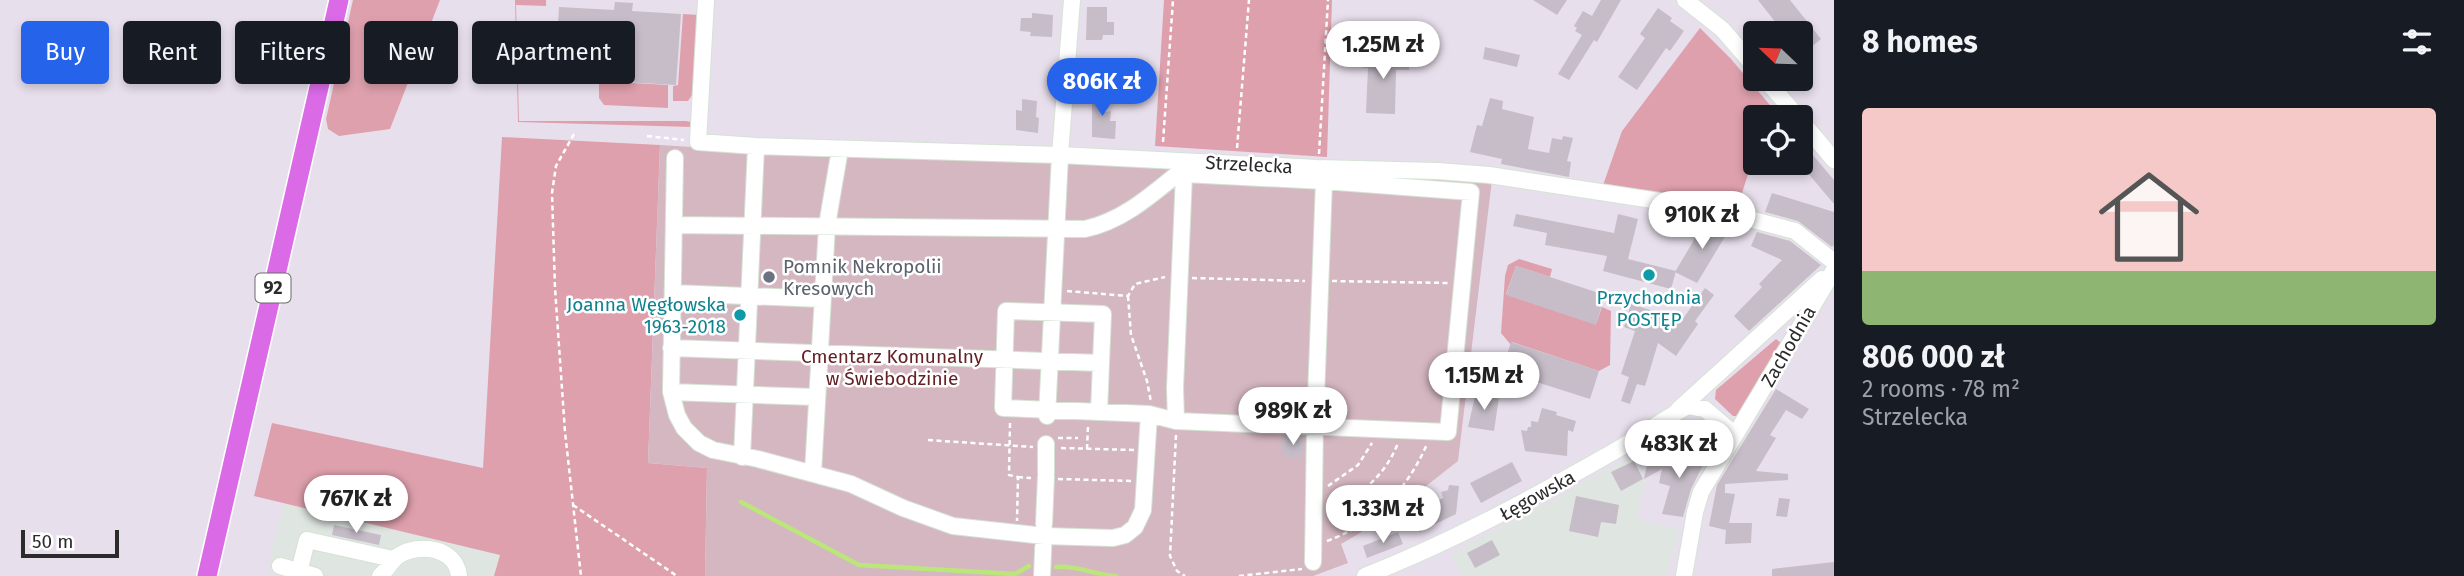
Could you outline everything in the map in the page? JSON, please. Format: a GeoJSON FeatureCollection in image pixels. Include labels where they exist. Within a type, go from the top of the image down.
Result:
{"type":"FeatureCollection","features":[{"type":"Feature","properties":{"kind":"main road","name":"92"},"geometry":{"type":"LineString","coordinates":[[207,576],[339,0]]}},
{"type":"Feature","properties":{"kind":"street"},"geometry":{"type":"LineString","coordinates":[[698,142],[706,0]]}},
{"type":"Feature","properties":{"kind":"street"},"geometry":{"type":"LineString","coordinates":[[1042,576],[1060,155],[1072,0]]}},
{"type":"Feature","properties":{"kind":"street"},"geometry":{"type":"LineString","coordinates":[[1685,0],[1700,5],[1743,53]]}},
{"type":"Feature","properties":{"kind":"street"},"geometry":{"type":"LineString","coordinates":[[1775,91],[1787,105]]}},
{"type":"Feature","properties":{"kind":"street"},"geometry":{"type":"LineString","coordinates":[[1813,135],[1834,160]]}},
{"type":"Feature","properties":{"kind":"street","name":"Strzelecka"},"geometry":{"type":"LineString","coordinates":[[698,142],[1060,155],[1322,172],[1437,170],[1489,175],[1692,206],[1795,231],[1834,262]]}},
{"type":"Feature","properties":{"kind":"street"},"geometry":{"type":"LineString","coordinates":[[742,457],[755,146]]}},
{"type":"Feature","properties":{"kind":"street"},"geometry":{"type":"LineString","coordinates":[[813,473],[827,225],[840,149]]}},
{"type":"Feature","properties":{"kind":"street"},"geometry":{"type":"LineString","coordinates":[[675,158],[671,392],[677,415],[689,434],[705,447],[851,484],[903,508],[953,526],[1017,534],[1044,529],[1112,538],[1125,535],[1135,527],[1143,510],[1151,415]]}},
{"type":"Feature","properties":{"kind":"street"},"geometry":{"type":"LineString","coordinates":[[1313,562],[1322,172]]}},
{"type":"Feature","properties":{"kind":"street"},"geometry":{"type":"LineString","coordinates":[[674,225],[1085,229],[1099,226],[1128,212],[1176,176],[1184,174],[1322,172],[1471,192],[1448,432],[1176,421],[1151,415],[1094,417],[1003,408],[1006,311],[1103,314],[1101,363],[1094,417]]}},
{"type":"Feature","properties":{"kind":"street"},"geometry":{"type":"LineString","coordinates":[[1176,421],[1184,174]]}},
{"type":"Feature","properties":{"kind":"street","name":"Zachodnia"},"geometry":{"type":"LineString","coordinates":[[1677,418],[1692,395],[1834,269]]}},
{"type":"Feature","properties":{"kind":"street","name":"Zachodnia"},"geometry":{"type":"LineString","coordinates":[[1684,576],[1701,492],[1834,269]]}},
{"type":"Feature","properties":{"kind":"street"},"geometry":{"type":"LineString","coordinates":[[673,293],[822,299]]}},
{"type":"Feature","properties":{"kind":"street"},"geometry":{"type":"LineString","coordinates":[[671,348],[819,351],[1101,363]]}},
{"type":"Feature","properties":{"kind":"street"},"geometry":{"type":"LineString","coordinates":[[671,392],[816,397]]}},
{"type":"Feature","properties":{"kind":"street","name":"Łęgowska"},"geometry":{"type":"LineString","coordinates":[[1365,576],[1438,546],[1517,507],[1677,418],[1688,406],[1699,406],[1710,412],[1735,435]]}},
{"type":"Feature","properties":{"kind":"street"},"geometry":{"type":"LineString","coordinates":[[280,566],[304,575],[307,540],[393,559]]}},
{"type":"Feature","properties":{"kind":"street"},"geometry":{"type":"LineString","coordinates":[[380,576],[393,559],[408,550],[419,548],[453,558],[458,565],[460,576]]}},
{"type":"Feature","properties":{"kind":"path"},"geometry":{"type":"LineString","coordinates":[[1163,142],[1173,0]]}},
{"type":"Feature","properties":{"kind":"path"},"geometry":{"type":"LineString","coordinates":[[1237,148],[1249,0]]}},
{"type":"Feature","properties":{"kind":"path"},"geometry":{"type":"LineString","coordinates":[[1322,172],[1328,0]]}},
{"type":"Feature","properties":{"kind":"path"},"geometry":{"type":"LineString","coordinates":[[574,134],[556,166],[552,193],[555,288],[580,576]]}},
{"type":"Feature","properties":{"kind":"path"},"geometry":{"type":"LineString","coordinates":[[648,136],[698,142]]}},
{"type":"Feature","properties":{"kind":"path"},"geometry":{"type":"LineString","coordinates":[[1151,415],[1147,380],[1131,335],[1128,296],[1135,284],[1159,277],[1462,284]]}},
{"type":"Feature","properties":{"kind":"path"},"geometry":{"type":"LineString","coordinates":[[1054,290],[1128,296]]}},
{"type":"Feature","properties":{"kind":"path"},"geometry":{"type":"LineString","coordinates":[[1011,409],[1009,475],[1146,482]]}},
{"type":"Feature","properties":{"kind":"path"},"geometry":{"type":"LineString","coordinates":[[1087,449],[1094,417]]}},
{"type":"Feature","properties":{"kind":"path"},"geometry":{"type":"LineString","coordinates":[[1677,418],[1680,427],[1712,455]]}},
{"type":"Feature","properties":{"kind":"path"},"geometry":{"type":"LineString","coordinates":[[1176,421],[1170,556],[1177,571],[1185,576]]}},
{"type":"Feature","properties":{"kind":"path"},"geometry":{"type":"LineString","coordinates":[[1315,491],[1332,485],[1358,466],[1379,429]]}},
{"type":"Feature","properties":{"kind":"path"},"geometry":{"type":"LineString","coordinates":[[1314,516],[1343,504],[1368,487],[1393,454],[1402,431]]}},
{"type":"Feature","properties":{"kind":"path"},"geometry":{"type":"LineString","coordinates":[[1313,545],[1360,527],[1386,505],[1412,474],[1433,432]]}},
{"type":"Feature","properties":{"kind":"path"},"geometry":{"type":"LineString","coordinates":[[1065,448],[1066,438]]}},
{"type":"Feature","properties":{"kind":"path"},"geometry":{"type":"LineString","coordinates":[[928,440],[1009,446],[1078,438]]}},
{"type":"Feature","properties":{"kind":"path"},"geometry":{"type":"LineString","coordinates":[[1049,442],[1065,448],[1147,451]]}},
{"type":"Feature","properties":{"kind":"path"},"geometry":{"type":"LineString","coordinates":[[1017,534],[1018,477]]}},
{"type":"Feature","properties":{"kind":"path"},"geometry":{"type":"LineString","coordinates":[[1368,487],[1386,505]]}},
{"type":"Feature","properties":{"kind":"path"},"geometry":{"type":"LineString","coordinates":[[572,505],[677,576]]}},
{"type":"Feature","properties":{"kind":"path"},"geometry":{"type":"LineString","coordinates":[[1239,576],[1307,568],[1313,562]]}},
{"type":"Feature","properties":{"kind":"shaded area"},"geometry":{"type":"Polygon","coordinates":[[[353,0],[440,0],[432,21],[364,21],[364,84],[407,84],[390,129],[339,136],[328,129],[326,119],[334,84],[350,84],[348,21],[353,0]]]}},
{"type":"Feature","properties":{"kind":"shaded area"},"geometry":{"type":"Polygon","coordinates":[[[515,0],[546,0],[546,6],[516,5],[516,21],[515,0]]]}},
{"type":"Feature","properties":{"kind":"shaded area"},"geometry":{"type":"Polygon","coordinates":[[[1164,0],[1332,0],[1327,157],[1155,146],[1164,0]]]}},
{"type":"Feature","properties":{"kind":"shaded area"},"geometry":{"type":"Polygon","coordinates":[[[683,14],[700,15],[694,92],[688,101],[673,101],[673,86],[678,85],[683,14]]]}},
{"type":"Feature","properties":{"kind":"shaded area"},"geometry":{"type":"Polygon","coordinates":[[[1700,28],[1743,73],[1743,91],[1758,91],[1770,105],[1743,105],[1743,175],[1748,175],[1737,209],[1692,198],[1602,188],[1622,131],[1700,28]]]}},
{"type":"Feature","properties":{"kind":"shaded area"},"geometry":{"type":"Polygon","coordinates":[[[517,84],[519,121],[686,121],[691,122],[692,127],[518,122],[517,84]]]}},
{"type":"Feature","properties":{"kind":"shaded area"},"geometry":{"type":"Polygon","coordinates":[[[599,84],[668,85],[668,108],[604,105],[599,98],[599,84]]]}},
{"type":"Feature","properties":{"kind":"shaded area"},"geometry":{"type":"Polygon","coordinates":[[[502,137],[660,145],[648,463],[707,468],[705,576],[494,576],[500,555],[254,496],[272,423],[483,468],[502,137]]]}},
{"type":"Feature","properties":{"kind":"shaded area"},"geometry":{"type":"Polygon","coordinates":[[[1519,259],[1552,269],[1550,277],[1516,266],[1506,294],[1596,324],[1602,307],[1611,311],[1610,365],[1599,371],[1512,342],[1511,345],[1501,333],[1505,276],[1508,265],[1519,259]]]}},
{"type":"Feature","properties":{"kind":"shaded area"},"geometry":{"type":"Polygon","coordinates":[[[1776,339],[1781,343],[1780,347],[1737,416],[1733,416],[1715,399],[1716,390],[1776,339]]]}},
{"type":"Feature","properties":{"kind":"shaded area"},"geometry":{"type":"Polygon","coordinates":[[[1633,456],[1646,479],[1637,519],[1679,529],[1667,576],[1461,576],[1451,554],[1633,456]]]}},
{"type":"Feature","properties":{"kind":"shaded area"},"geometry":{"type":"Polygon","coordinates":[[[284,503],[500,555],[494,576],[281,576],[267,569],[284,503]]]}},
{"type":"Feature","properties":{"kind":"green space","name":"Cmentarz Komunalny w Świebodzinie"},"geometry":{"type":"Polygon","coordinates":[[[660,145],[823,155],[1157,164],[1492,180],[1458,461],[1387,515],[1341,544],[1348,563],[1313,576],[705,576],[707,468],[648,463],[660,145]]]}},
{"type":"Feature","properties":{"kind":"building"},"geometry":{"type":"Polygon","coordinates":[[[1533,0],[1567,0],[1557,15],[1533,0]]]}},
{"type":"Feature","properties":{"kind":"building"},"geometry":{"type":"Polygon","coordinates":[[[1601,0],[1621,0],[1597,42],[1594,40],[1569,80],[1558,74],[1582,35],[1575,31],[1577,28],[1574,26],[1583,11],[1592,16],[1601,0]]]}},
{"type":"Feature","properties":{"kind":"building"},"geometry":{"type":"Polygon","coordinates":[[[1758,0],[1790,0],[1807,21],[1775,21],[1758,0]]]}},
{"type":"Feature","properties":{"kind":"building"},"geometry":{"type":"Polygon","coordinates":[[[615,2],[633,3],[632,11],[681,14],[676,85],[635,83],[635,21],[558,21],[559,7],[614,10],[615,2]]]}},
{"type":"Feature","properties":{"kind":"building"},"geometry":{"type":"Polygon","coordinates":[[[1087,7],[1107,7],[1107,22],[1114,22],[1114,35],[1103,35],[1102,40],[1086,40],[1087,7]]]}},
{"type":"Feature","properties":{"kind":"building"},"geometry":{"type":"Polygon","coordinates":[[[1658,8],[1684,31],[1670,51],[1666,48],[1637,90],[1618,77],[1645,38],[1640,34],[1658,8]]]}},
{"type":"Feature","properties":{"kind":"building"},"geometry":{"type":"Polygon","coordinates":[[[1032,13],[1053,15],[1052,37],[1030,36],[1031,32],[1020,31],[1021,18],[1032,18],[1032,13]]]}},
{"type":"Feature","properties":{"kind":"building"},"geometry":{"type":"Polygon","coordinates":[[[1813,29],[1821,39],[1813,45],[1813,29]]]}},
{"type":"Feature","properties":{"kind":"building"},"geometry":{"type":"Polygon","coordinates":[[[1485,47],[1520,55],[1517,67],[1483,59],[1485,47]]]}},
{"type":"Feature","properties":{"kind":"building"},"geometry":{"type":"Polygon","coordinates":[[[1364,54],[1409,55],[1409,70],[1396,70],[1395,114],[1366,113],[1368,68],[1363,68],[1364,54]]]}},
{"type":"Feature","properties":{"kind":"building"},"geometry":{"type":"Polygon","coordinates":[[[1092,92],[1107,94],[1105,112],[1111,111],[1110,121],[1116,121],[1115,139],[1092,137],[1092,92]]]}},
{"type":"Feature","properties":{"kind":"building"},"geometry":{"type":"Polygon","coordinates":[[[1490,98],[1503,101],[1502,109],[1534,117],[1528,149],[1549,153],[1552,138],[1573,138],[1567,161],[1571,162],[1569,177],[1501,164],[1502,159],[1470,152],[1477,125],[1482,126],[1490,98]]]}},
{"type":"Feature","properties":{"kind":"building"},"geometry":{"type":"Polygon","coordinates":[[[1022,99],[1037,101],[1038,133],[1016,130],[1016,110],[1022,111],[1022,99]]]}},
{"type":"Feature","properties":{"kind":"building"},"geometry":{"type":"Polygon","coordinates":[[[1813,155],[1834,180],[1834,204],[1809,175],[1813,175],[1813,155]]]}},
{"type":"Feature","properties":{"kind":"building"},"geometry":{"type":"Polygon","coordinates":[[[1772,193],[1834,212],[1834,245],[1832,247],[1798,221],[1765,212],[1772,193]]]}},
{"type":"Feature","properties":{"kind":"building"},"geometry":{"type":"Polygon","coordinates":[[[1516,214],[1614,233],[1618,214],[1638,219],[1628,259],[1676,271],[1671,289],[1603,271],[1607,256],[1545,245],[1547,233],[1513,226],[1516,214]]]}},
{"type":"Feature","properties":{"kind":"building"},"geometry":{"type":"Polygon","coordinates":[[[1704,223],[1732,225],[1697,283],[1675,272],[1704,223]]]}},
{"type":"Feature","properties":{"kind":"building"},"geometry":{"type":"Polygon","coordinates":[[[1757,232],[1790,241],[1821,265],[1749,331],[1734,316],[1762,287],[1759,284],[1782,260],[1751,246],[1757,232]]]}},
{"type":"Feature","properties":{"kind":"building"},"geometry":{"type":"Polygon","coordinates":[[[1516,266],[1605,295],[1596,325],[1506,295],[1516,266]]]}},
{"type":"Feature","properties":{"kind":"building"},"geometry":{"type":"Polygon","coordinates":[[[1705,288],[1714,295],[1695,321],[1698,324],[1676,356],[1658,343],[1645,386],[1637,384],[1630,404],[1621,401],[1629,377],[1621,374],[1635,331],[1624,327],[1631,304],[1682,320],[1705,288]]]}},
{"type":"Feature","properties":{"kind":"building"},"geometry":{"type":"Polygon","coordinates":[[[1511,342],[1599,371],[1590,399],[1502,371],[1511,342]]]}},
{"type":"Feature","properties":{"kind":"building"},"geometry":{"type":"Polygon","coordinates":[[[1776,389],[1809,409],[1802,419],[1786,410],[1770,435],[1776,438],[1756,471],[1788,474],[1788,480],[1725,484],[1725,493],[1735,494],[1729,523],[1752,523],[1751,543],[1725,544],[1726,530],[1709,526],[1717,485],[1776,389]]]}},
{"type":"Feature","properties":{"kind":"building"},"geometry":{"type":"Polygon","coordinates":[[[1476,392],[1499,397],[1494,431],[1468,427],[1476,392]]]}},
{"type":"Feature","properties":{"kind":"building"},"geometry":{"type":"Polygon","coordinates":[[[1542,408],[1576,421],[1573,432],[1568,430],[1567,456],[1525,451],[1521,430],[1527,431],[1528,427],[1531,427],[1531,421],[1538,422],[1542,408]]]}},
{"type":"Feature","properties":{"kind":"building"},"geometry":{"type":"Polygon","coordinates":[[[1282,438],[1304,438],[1304,453],[1301,453],[1301,458],[1285,457],[1285,453],[1281,453],[1282,438]]]}},
{"type":"Feature","properties":{"kind":"building"},"geometry":{"type":"Polygon","coordinates":[[[1692,444],[1708,455],[1691,489],[1683,517],[1662,514],[1670,486],[1659,483],[1662,469],[1644,479],[1648,460],[1678,469],[1692,444]]]}},
{"type":"Feature","properties":{"kind":"building"},"geometry":{"type":"Polygon","coordinates":[[[1634,461],[1643,479],[1621,491],[1611,472],[1634,461]]]}},
{"type":"Feature","properties":{"kind":"building"},"geometry":{"type":"Polygon","coordinates":[[[1512,462],[1522,481],[1481,503],[1470,483],[1512,462]]]}},
{"type":"Feature","properties":{"kind":"building"},"geometry":{"type":"Polygon","coordinates":[[[1449,485],[1459,486],[1456,514],[1419,532],[1409,508],[1423,500],[1426,506],[1443,498],[1441,492],[1448,490],[1449,485]]]}},
{"type":"Feature","properties":{"kind":"building"},"geometry":{"type":"Polygon","coordinates":[[[1576,496],[1619,505],[1616,524],[1601,522],[1598,537],[1569,531],[1576,496]]]}},
{"type":"Feature","properties":{"kind":"building"},"geometry":{"type":"Polygon","coordinates":[[[1779,498],[1790,499],[1787,517],[1776,516],[1779,498]]]}},
{"type":"Feature","properties":{"kind":"building"},"geometry":{"type":"Polygon","coordinates":[[[334,525],[381,535],[379,545],[332,535],[334,525]]]}},
{"type":"Feature","properties":{"kind":"building"},"geometry":{"type":"Polygon","coordinates":[[[1398,532],[1403,544],[1367,558],[1363,546],[1398,532]]]}},
{"type":"Feature","properties":{"kind":"building"},"geometry":{"type":"Polygon","coordinates":[[[1492,540],[1500,555],[1475,568],[1467,553],[1492,540]]]}},
{"type":"Feature","properties":{"kind":"building"},"geometry":{"type":"Polygon","coordinates":[[[1834,562],[1834,576],[1772,576],[1772,569],[1834,562]]]}},
{"type":"Feature","properties":{"kind":"waterway"},"geometry":{"type":"LineString","coordinates":[[741,502],[859,565],[1015,574],[1029,566]]}},
{"type":"Feature","properties":{"kind":"waterway"},"geometry":{"type":"LineString","coordinates":[[1056,567],[1071,567],[1116,576]]}},
{"type":"Feature","properties":{"kind":"place","name":"Przychodnia POSTĘP"},"geometry":{"type":"Point","coordinates":[1649,275]}},
{"type":"Feature","properties":{"kind":"place","name":"Pomnik Nekropolii Kresowych"},"geometry":{"type":"Point","coordinates":[769,277]}},
{"type":"Feature","properties":{"kind":"place","name":"Joanna Węgłowska 1963-2018"},"geometry":{"type":"Point","coordinates":[740,315]}}]}
